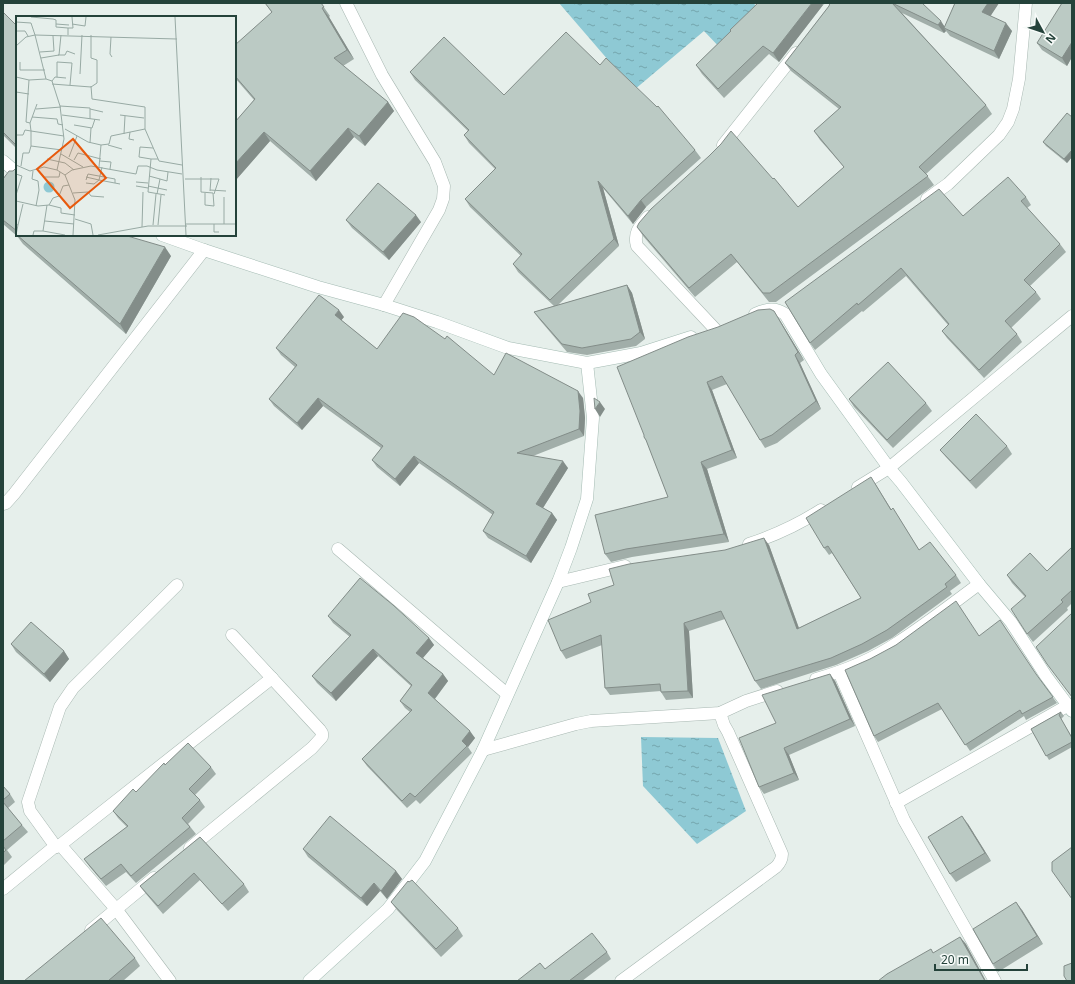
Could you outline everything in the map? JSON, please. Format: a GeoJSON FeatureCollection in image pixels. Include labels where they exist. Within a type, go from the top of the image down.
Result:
{"type":"FeatureCollection","features":[{"type":"Feature","properties":{"kind":"street"},"geometry":{"type":"LineString","coordinates":[[346,3],[382,75],[435,162],[444,186],[443,199],[439,210],[384,305]]}},
{"type":"Feature","properties":{"kind":"street"},"geometry":{"type":"LineString","coordinates":[[916,208],[948,184],[999,135],[1008,122],[1013,109],[1019,79],[1026,3]]}},
{"type":"Feature","properties":{"kind":"street"},"geometry":{"type":"LineString","coordinates":[[716,153],[805,42]]}},
{"type":"Feature","properties":{"kind":"street"},"geometry":{"type":"LineString","coordinates":[[3,161],[16,172]]}},
{"type":"Feature","properties":{"kind":"street"},"geometry":{"type":"LineString","coordinates":[[658,206],[635,235],[637,246],[715,329]]}},
{"type":"Feature","properties":{"kind":"street"},"geometry":{"type":"LineString","coordinates":[[165,236],[318,287],[384,305],[437,322],[508,348],[587,364],[641,353],[727,325]]}},
{"type":"Feature","properties":{"kind":"street"},"geometry":{"type":"LineString","coordinates":[[3,504],[6,503],[14,494],[204,250]]}},
{"type":"Feature","properties":{"kind":"street"},"geometry":{"type":"LineString","coordinates":[[747,317],[761,311],[778,309],[791,300]]}},
{"type":"Feature","properties":{"kind":"street"},"geometry":{"type":"LineString","coordinates":[[778,309],[786,314],[821,374],[889,468],[979,584],[1034,651],[1070,708],[896,803]]}},
{"type":"Feature","properties":{"kind":"street"},"geometry":{"type":"LineString","coordinates":[[849,493],[889,468],[1072,316]]}},
{"type":"Feature","properties":{"kind":"street"},"geometry":{"type":"LineString","coordinates":[[309,981],[388,909],[425,861],[483,750],[558,582],[572,548],[587,499],[593,418],[587,364]]}},
{"type":"Feature","properties":{"kind":"street"},"geometry":{"type":"LineString","coordinates":[[736,548],[790,528],[829,505]]}},
{"type":"Feature","properties":{"kind":"street"},"geometry":{"type":"LineString","coordinates":[[338,549],[507,694]]}},
{"type":"Feature","properties":{"kind":"street"},"geometry":{"type":"LineString","coordinates":[[558,582],[633,564]]}},
{"type":"Feature","properties":{"kind":"street"},"geometry":{"type":"LineString","coordinates":[[170,981],[116,909],[63,848],[57,846],[30,811],[28,802],[60,707],[73,688],[178,584]]}},
{"type":"Feature","properties":{"kind":"street"},"geometry":{"type":"LineString","coordinates":[[803,683],[839,672],[871,658],[896,644],[979,584]]}},
{"type":"Feature","properties":{"kind":"street"},"geometry":{"type":"LineString","coordinates":[[183,854],[312,748],[322,737],[320,730],[232,635]]}},
{"type":"Feature","properties":{"kind":"street"},"geometry":{"type":"LineString","coordinates":[[839,672],[904,820],[995,981]]}},
{"type":"Feature","properties":{"kind":"street"},"geometry":{"type":"LineString","coordinates":[[3,889],[53,848],[272,678]]}},
{"type":"Feature","properties":{"kind":"street"},"geometry":{"type":"LineString","coordinates":[[483,750],[576,724],[592,721],[720,713],[746,701],[789,688]]}},
{"type":"Feature","properties":{"kind":"street"},"geometry":{"type":"LineString","coordinates":[[621,981],[780,864],[782,860],[782,854],[720,713]]}},
{"type":"Feature","properties":{"kind":"street"},"geometry":{"type":"LineString","coordinates":[[81,938],[165,869]]}},
{"type":"Feature","properties":{"kind":"water"},"geometry":{"type":"Polygon","coordinates":[[[559,3],[754,3],[758,12],[725,53],[704,31],[634,90],[559,3]]]}},
{"type":"Feature","properties":{"kind":"water"},"geometry":{"type":"Polygon","coordinates":[[[641,737],[718,738],[746,811],[697,844],[643,786],[641,737]]]}},
{"type":"Feature","properties":{"kind":"building"},"geometry":{"type":"Polygon","coordinates":[[[265,3],[321,3],[324,7],[322,8],[347,50],[334,58],[388,102],[359,136],[348,128],[310,171],[264,132],[236,163],[236,121],[255,99],[236,77],[236,44],[272,12],[265,3]]]}},
{"type":"Feature","properties":{"kind":"building"},"geometry":{"type":"Polygon","coordinates":[[[758,3],[812,3],[773,53],[763,46],[718,89],[696,65],[758,3]]]}},
{"type":"Feature","properties":{"kind":"building"},"geometry":{"type":"Polygon","coordinates":[[[830,3],[892,3],[986,105],[919,167],[928,176],[770,293],[763,293],[731,254],[689,288],[637,227],[651,209],[709,156],[731,131],[798,207],[844,167],[814,131],[841,107],[785,63],[830,3]]]}},
{"type":"Feature","properties":{"kind":"building"},"geometry":{"type":"Polygon","coordinates":[[[892,3],[922,3],[941,21],[938,25],[892,3]]]}},
{"type":"Feature","properties":{"kind":"building"},"geometry":{"type":"Polygon","coordinates":[[[955,3],[988,3],[982,12],[1006,23],[994,51],[944,28],[955,3]]]}},
{"type":"Feature","properties":{"kind":"building"},"geometry":{"type":"Polygon","coordinates":[[[1062,3],[1072,3],[1072,42],[1062,58],[1037,43],[1062,3]]]}},
{"type":"Feature","properties":{"kind":"building"},"geometry":{"type":"Polygon","coordinates":[[[3,12],[16,25],[16,145],[3,132],[3,12]]]}},
{"type":"Feature","properties":{"kind":"building"},"geometry":{"type":"Polygon","coordinates":[[[566,32],[600,65],[606,58],[657,107],[658,106],[695,150],[641,200],[628,216],[598,181],[614,239],[550,300],[513,264],[522,254],[465,199],[496,168],[464,135],[469,130],[410,72],[444,37],[504,95],[566,32]]]}},
{"type":"Feature","properties":{"kind":"building"},"geometry":{"type":"Polygon","coordinates":[[[1067,113],[1072,117],[1072,150],[1064,159],[1043,142],[1067,113]]]}},
{"type":"Feature","properties":{"kind":"building"},"geometry":{"type":"Polygon","coordinates":[[[16,168],[16,230],[3,220],[3,179],[9,171],[13,171],[16,168]]]}},
{"type":"Feature","properties":{"kind":"building"},"geometry":{"type":"Polygon","coordinates":[[[1008,177],[1026,197],[1021,201],[1060,244],[1024,280],[1036,292],[1005,321],[1017,334],[979,370],[942,331],[949,324],[901,268],[858,305],[857,303],[810,343],[785,302],[939,189],[963,216],[1008,177]]]}},
{"type":"Feature","properties":{"kind":"building"},"geometry":{"type":"Polygon","coordinates":[[[378,183],[416,215],[383,252],[346,220],[378,183]]]}},
{"type":"Feature","properties":{"kind":"building"},"geometry":{"type":"Polygon","coordinates":[[[18,236],[127,236],[165,247],[120,324],[18,236]]]}},
{"type":"Feature","properties":{"kind":"building"},"geometry":{"type":"Polygon","coordinates":[[[627,285],[640,332],[631,339],[582,348],[562,344],[534,312],[627,285]]]}},
{"type":"Feature","properties":{"kind":"building"},"geometry":{"type":"Polygon","coordinates":[[[319,295],[339,310],[335,315],[377,349],[403,313],[414,317],[445,339],[447,336],[494,375],[506,353],[578,391],[580,411],[579,429],[517,453],[563,461],[536,504],[552,513],[526,556],[483,531],[494,512],[414,456],[395,479],[372,460],[383,446],[318,398],[297,423],[269,399],[297,365],[276,348],[319,295]]]}},
{"type":"Feature","properties":{"kind":"building"},"geometry":{"type":"Polygon","coordinates":[[[770,309],[774,311],[798,352],[795,355],[816,401],[772,435],[760,440],[722,376],[707,382],[732,450],[701,462],[724,534],[626,549],[605,554],[595,515],[668,497],[617,367],[688,337],[718,327],[758,310],[770,309]]]}},
{"type":"Feature","properties":{"kind":"building"},"geometry":{"type":"Polygon","coordinates":[[[888,362],[926,403],[887,440],[849,399],[888,362]]]}},
{"type":"Feature","properties":{"kind":"building"},"geometry":{"type":"Polygon","coordinates":[[[594,398],[600,402],[595,409],[594,398]]]}},
{"type":"Feature","properties":{"kind":"building"},"geometry":{"type":"Polygon","coordinates":[[[976,414],[1007,446],[970,481],[940,450],[976,414]]]}},
{"type":"Feature","properties":{"kind":"building"},"geometry":{"type":"Polygon","coordinates":[[[871,477],[891,510],[893,508],[919,550],[930,542],[956,575],[945,584],[947,587],[887,630],[862,644],[831,658],[755,681],[721,611],[684,623],[688,691],[661,692],[660,684],[605,688],[601,635],[561,651],[548,620],[591,602],[588,594],[614,585],[609,569],[629,564],[725,550],[764,538],[797,629],[861,598],[828,546],[824,548],[806,518],[871,477]]]}},
{"type":"Feature","properties":{"kind":"building"},"geometry":{"type":"Polygon","coordinates":[[[1072,547],[1072,590],[1061,600],[1063,602],[1027,634],[1011,609],[1026,596],[1007,575],[1030,553],[1047,571],[1072,547]]]}},
{"type":"Feature","properties":{"kind":"building"},"geometry":{"type":"Polygon","coordinates":[[[360,578],[393,605],[429,638],[416,653],[443,674],[428,693],[470,731],[462,741],[467,746],[415,797],[410,793],[402,801],[362,759],[412,710],[400,701],[412,685],[373,649],[331,693],[312,676],[351,635],[328,616],[360,578]]]}},
{"type":"Feature","properties":{"kind":"building"},"geometry":{"type":"Polygon","coordinates":[[[956,601],[979,636],[1000,620],[1053,697],[1022,714],[1020,710],[965,745],[938,703],[874,736],[845,670],[896,645],[956,601]]]}},
{"type":"Feature","properties":{"kind":"building"},"geometry":{"type":"Polygon","coordinates":[[[1072,613],[1072,697],[1036,647],[1072,613]]]}},
{"type":"Feature","properties":{"kind":"building"},"geometry":{"type":"Polygon","coordinates":[[[31,622],[64,651],[44,674],[11,644],[31,622]]]}},
{"type":"Feature","properties":{"kind":"building"},"geometry":{"type":"Polygon","coordinates":[[[830,674],[850,719],[784,748],[794,773],[759,787],[739,738],[776,723],[762,695],[830,674]]]}},
{"type":"Feature","properties":{"kind":"building"},"geometry":{"type":"Polygon","coordinates":[[[1061,712],[1059,715],[1072,738],[1072,742],[1046,756],[1031,729],[1061,712]]]}},
{"type":"Feature","properties":{"kind":"building"},"geometry":{"type":"Polygon","coordinates":[[[188,743],[211,767],[189,789],[200,800],[182,818],[190,827],[131,876],[121,864],[101,879],[84,859],[128,826],[113,811],[133,789],[136,792],[164,763],[165,765],[188,743]]]}},
{"type":"Feature","properties":{"kind":"building"},"geometry":{"type":"Polygon","coordinates":[[[3,786],[10,794],[3,800],[3,786]]]}},
{"type":"Feature","properties":{"kind":"building"},"geometry":{"type":"Polygon","coordinates":[[[3,802],[22,825],[3,841],[3,802]]]}},
{"type":"Feature","properties":{"kind":"building"},"geometry":{"type":"Polygon","coordinates":[[[330,816],[396,871],[381,891],[374,883],[361,898],[303,849],[330,816]]]}},
{"type":"Feature","properties":{"kind":"building"},"geometry":{"type":"Polygon","coordinates":[[[962,816],[985,853],[950,874],[928,837],[962,816]]]}},
{"type":"Feature","properties":{"kind":"building"},"geometry":{"type":"Polygon","coordinates":[[[200,837],[244,884],[222,904],[194,873],[158,906],[140,886],[200,837]]]}},
{"type":"Feature","properties":{"kind":"building"},"geometry":{"type":"Polygon","coordinates":[[[3,846],[6,850],[3,853],[3,846]]]}},
{"type":"Feature","properties":{"kind":"building"},"geometry":{"type":"Polygon","coordinates":[[[1072,847],[1072,899],[1052,871],[1052,862],[1072,847]]]}},
{"type":"Feature","properties":{"kind":"building"},"geometry":{"type":"Polygon","coordinates":[[[412,880],[458,928],[436,949],[391,902],[408,881],[409,882],[412,880]]]}},
{"type":"Feature","properties":{"kind":"building"},"geometry":{"type":"Polygon","coordinates":[[[1016,902],[1037,936],[993,964],[973,929],[1016,902]]]}},
{"type":"Feature","properties":{"kind":"building"},"geometry":{"type":"Polygon","coordinates":[[[101,918],[135,958],[108,981],[24,981],[101,918]]]}},
{"type":"Feature","properties":{"kind":"building"},"geometry":{"type":"Polygon","coordinates":[[[592,933],[607,952],[569,981],[517,981],[540,963],[545,969],[592,933]]]}},
{"type":"Feature","properties":{"kind":"building"},"geometry":{"type":"Polygon","coordinates":[[[960,937],[985,981],[878,981],[887,974],[931,949],[933,953],[960,937]]]}},
{"type":"Feature","properties":{"kind":"building"},"geometry":{"type":"Polygon","coordinates":[[[1072,963],[1072,981],[1067,981],[1064,976],[1064,966],[1072,963]]]}}]}
